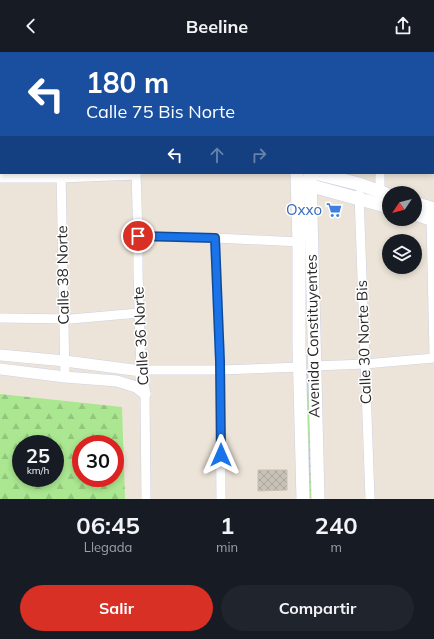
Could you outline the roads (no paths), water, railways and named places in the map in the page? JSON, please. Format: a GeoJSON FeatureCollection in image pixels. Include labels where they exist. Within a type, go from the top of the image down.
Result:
{"type":"FeatureCollection","features":[{"type":"Feature","properties":{"kind":"main road"},"geometry":{"type":"LineString","coordinates":[[319,174],[359,184],[382,192]]}},
{"type":"Feature","properties":{"kind":"main road"},"geometry":{"type":"LineString","coordinates":[[297,177],[310,179],[359,198],[382,205]]}},
{"type":"Feature","properties":{"kind":"main road","name":"Avenida Constituyentes"},"geometry":{"type":"LineString","coordinates":[[297,177],[303,499]]}},
{"type":"Feature","properties":{"kind":"main road","name":"Avenida Constituyentes"},"geometry":{"type":"LineString","coordinates":[[310,179],[318,499]]}},
{"type":"Feature","properties":{"kind":"main road"},"geometry":{"type":"LineString","coordinates":[[422,208],[433,216]]}},
{"type":"Feature","properties":{"kind":"main road"},"geometry":{"type":"LineString","coordinates":[[422,215],[433,216]]}},
{"type":"Feature","properties":{"kind":"street"},"geometry":{"type":"LineString","coordinates":[[0,178],[136,174]]}},
{"type":"Feature","properties":{"kind":"street","name":"Calle 36 Norte"},"geometry":{"type":"LineString","coordinates":[[136,174],[141,378],[145,394],[146,499]]}},
{"type":"Feature","properties":{"kind":"street"},"geometry":{"type":"LineString","coordinates":[[380,174],[383,186]]}},
{"type":"Feature","properties":{"kind":"street","name":"Calle 38 Norte"},"geometry":{"type":"LineString","coordinates":[[61,176],[65,377]]}},
{"type":"Feature","properties":{"kind":"street","name":"Calle 30 Norte Bis"},"geometry":{"type":"LineString","coordinates":[[359,184],[370,499]]}},
{"type":"Feature","properties":{"kind":"street"},"geometry":{"type":"LineString","coordinates":[[433,216],[434,352]]}},
{"type":"Feature","properties":{"kind":"street"},"geometry":{"type":"LineString","coordinates":[[138,236],[299,242]]}},
{"type":"Feature","properties":{"kind":"street"},"geometry":{"type":"LineString","coordinates":[[215,238],[220,370],[221,499]]}},
{"type":"Feature","properties":{"kind":"street"},"geometry":{"type":"LineString","coordinates":[[0,318],[71,319],[139,313]]}},
{"type":"Feature","properties":{"kind":"street"},"geometry":{"type":"LineString","coordinates":[[0,355],[65,361],[141,371],[300,367]]}},
{"type":"Feature","properties":{"kind":"street"},"geometry":{"type":"LineString","coordinates":[[314,366],[365,364],[434,358]]}},
{"type":"Feature","properties":{"kind":"street"},"geometry":{"type":"LineString","coordinates":[[0,369],[65,377],[117,381],[136,387],[145,394]]}},
{"type":"Feature","properties":{"kind":"place","name":"Oxxo"},"geometry":{"type":"Point","coordinates":[334,210]}}]}
